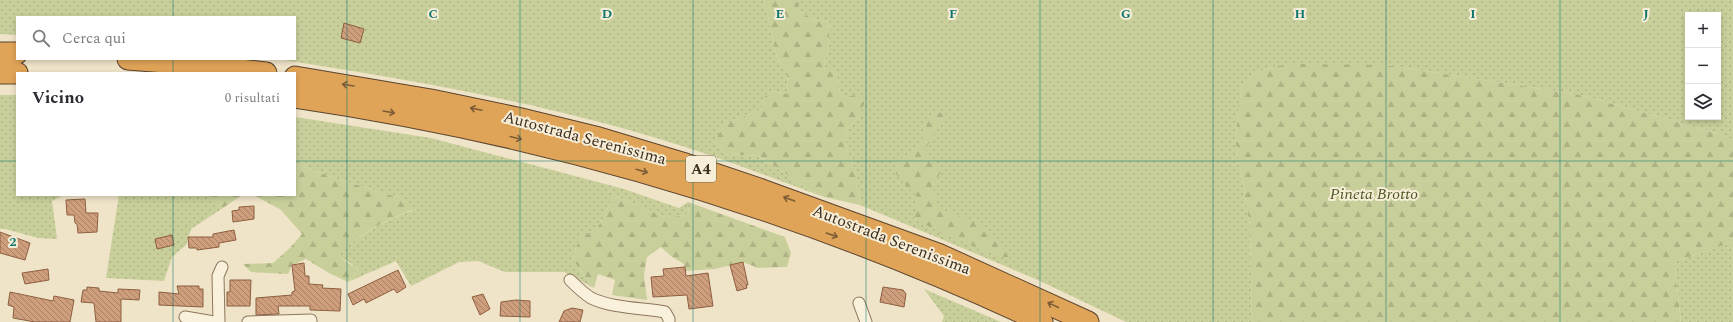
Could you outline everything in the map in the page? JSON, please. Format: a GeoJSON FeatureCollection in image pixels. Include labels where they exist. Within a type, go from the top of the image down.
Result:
{"type":"FeatureCollection","features":[{"type":"Feature","properties":{"kind":"highway"},"geometry":{"type":"LineString","coordinates":[[0,53],[16,53]]}},
{"type":"Feature","properties":{"kind":"highway"},"geometry":{"type":"LineString","coordinates":[[140,60],[257,72]]}},
{"type":"Feature","properties":{"kind":"highway"},"geometry":{"type":"LineString","coordinates":[[0,73],[16,73]]}},
{"type":"Feature","properties":{"kind":"highway","name":"Autostrada Serenissima"},"geometry":{"type":"LineString","coordinates":[[296,77],[431,100],[517,118],[599,138],[682,163],[804,204],[938,254],[1088,322]]}},
{"type":"Feature","properties":{"kind":"highway","name":"Autostrada Serenissima"},"geometry":{"type":"LineString","coordinates":[[296,97],[428,119],[512,137],[594,157],[677,182],[839,237],[932,272],[1042,322]]}},
{"type":"Feature","properties":{"kind":"street"},"geometry":{"type":"LineString","coordinates":[[219,322],[218,276],[222,267]]}},
{"type":"Feature","properties":{"kind":"street"},"geometry":{"type":"LineString","coordinates":[[570,280],[583,293],[593,299],[617,305],[664,312],[669,318],[669,322]]}},
{"type":"Feature","properties":{"kind":"street"},"geometry":{"type":"LineString","coordinates":[[859,303],[866,322]]}},
{"type":"Feature","properties":{"kind":"street"},"geometry":{"type":"LineString","coordinates":[[185,317],[214,322]]}},
{"type":"Feature","properties":{"kind":"street"},"geometry":{"type":"LineString","coordinates":[[248,322],[311,320],[311,322]]}},
{"type":"Feature","properties":{"kind":"green space"},"geometry":{"type":"Polygon","coordinates":[[[0,0],[763,0],[766,7],[777,58],[787,70],[788,94],[772,91],[764,97],[762,109],[725,124],[714,142],[726,154],[757,156],[800,184],[824,197],[700,152],[632,131],[582,118],[430,85],[283,60],[296,60],[296,16],[16,16],[16,35],[0,34],[0,0]]]}},
{"type":"Feature","properties":{"kind":"green space"},"geometry":{"type":"Polygon","coordinates":[[[763,0],[799,0],[799,10],[812,19],[830,22],[829,43],[824,68],[836,72],[840,93],[845,98],[854,95],[865,101],[860,115],[847,130],[845,145],[856,174],[860,205],[824,197],[800,184],[758,156],[726,154],[714,142],[725,124],[762,109],[764,97],[772,91],[788,94],[787,70],[777,58],[766,7],[763,0]]]}},
{"type":"Feature","properties":{"kind":"green space"},"geometry":{"type":"Polygon","coordinates":[[[799,0],[1733,0],[1733,140],[1720,134],[1581,95],[1386,65],[1277,66],[1258,72],[1242,85],[1235,138],[1250,226],[1252,322],[1126,322],[1038,280],[860,205],[856,174],[845,145],[847,130],[860,115],[840,93],[836,72],[824,68],[829,43],[830,22],[812,19],[799,10],[799,0]]]}},
{"type":"Feature","properties":{"kind":"green space","name":"Pineta Brotto"},"geometry":{"type":"Polygon","coordinates":[[[1303,64],[1386,65],[1581,95],[1720,134],[1733,140],[1733,242],[1674,262],[1681,322],[1252,322],[1250,226],[1235,138],[1242,85],[1258,72],[1277,66],[1303,64]]]}},
{"type":"Feature","properties":{"kind":"green space"},"geometry":{"type":"Polygon","coordinates":[[[0,95],[16,95],[16,196],[62,196],[52,201],[57,239],[38,238],[0,229],[0,95]]]}},
{"type":"Feature","properties":{"kind":"green space"},"geometry":{"type":"Polygon","coordinates":[[[933,112],[946,113],[926,148],[928,158],[941,171],[933,187],[939,209],[983,225],[1013,262],[943,234],[914,219],[917,197],[896,174],[898,160],[912,152],[924,136],[922,126],[933,112]]]}},
{"type":"Feature","properties":{"kind":"green space"},"geometry":{"type":"Polygon","coordinates":[[[296,117],[431,138],[624,189],[679,208],[688,202],[689,214],[667,218],[614,195],[599,225],[595,229],[580,237],[572,259],[594,288],[564,272],[505,272],[478,261],[459,262],[411,286],[396,261],[348,282],[359,270],[349,262],[337,256],[363,235],[392,219],[413,210],[400,198],[331,177],[296,163],[296,117]]]}},
{"type":"Feature","properties":{"kind":"green space"},"geometry":{"type":"Polygon","coordinates":[[[296,163],[331,177],[400,198],[414,209],[373,228],[346,248],[338,256],[359,270],[348,282],[329,273],[306,259],[292,265],[288,274],[251,272],[243,264],[273,263],[290,248],[302,234],[281,210],[256,196],[296,196],[296,163]]]}},
{"type":"Feature","properties":{"kind":"green space"},"geometry":{"type":"Polygon","coordinates":[[[614,195],[667,218],[689,214],[688,202],[785,237],[791,253],[787,267],[758,268],[743,262],[715,269],[685,271],[684,264],[672,257],[661,247],[647,257],[644,275],[647,300],[612,295],[615,280],[598,274],[594,288],[572,259],[580,237],[595,229],[599,225],[614,195]]]}},
{"type":"Feature","properties":{"kind":"green space"},"geometry":{"type":"Polygon","coordinates":[[[119,196],[212,196],[223,208],[191,229],[186,245],[172,257],[164,281],[106,278],[119,196]]]}},
{"type":"Feature","properties":{"kind":"green space"},"geometry":{"type":"Polygon","coordinates":[[[211,196],[241,196],[223,208],[211,196]]]}},
{"type":"Feature","properties":{"kind":"green space"},"geometry":{"type":"Polygon","coordinates":[[[1733,242],[1733,322],[1681,322],[1674,262],[1733,242]]]}},
{"type":"Feature","properties":{"kind":"green space"},"geometry":{"type":"Polygon","coordinates":[[[924,289],[1001,322],[942,322],[944,316],[924,289]]]}},
{"type":"Feature","properties":{"kind":"building"},"geometry":{"type":"Polygon","coordinates":[[[344,23],[364,29],[360,43],[341,38],[344,23]]]}},
{"type":"Feature","properties":{"kind":"building"},"geometry":{"type":"Polygon","coordinates":[[[85,199],[86,213],[98,213],[97,232],[78,233],[74,215],[67,215],[66,200],[85,199]]]}},
{"type":"Feature","properties":{"kind":"building"},"geometry":{"type":"Polygon","coordinates":[[[254,206],[254,219],[233,222],[232,211],[239,210],[239,207],[254,206]]]}},
{"type":"Feature","properties":{"kind":"building"},"geometry":{"type":"Polygon","coordinates":[[[234,230],[236,240],[219,243],[219,247],[197,250],[197,248],[189,248],[188,237],[213,237],[213,234],[234,230]]]}},
{"type":"Feature","properties":{"kind":"building"},"geometry":{"type":"Polygon","coordinates":[[[0,232],[30,243],[25,260],[0,253],[0,232]]]}},
{"type":"Feature","properties":{"kind":"building"},"geometry":{"type":"Polygon","coordinates":[[[172,235],[174,245],[157,249],[155,239],[172,235]]]}},
{"type":"Feature","properties":{"kind":"building"},"geometry":{"type":"Polygon","coordinates":[[[743,262],[748,285],[746,285],[747,288],[737,291],[730,265],[743,262]]]}},
{"type":"Feature","properties":{"kind":"building"},"geometry":{"type":"Polygon","coordinates":[[[304,263],[305,276],[309,276],[309,284],[323,285],[322,288],[341,289],[340,311],[310,310],[310,306],[278,306],[279,314],[256,315],[256,298],[292,295],[292,292],[295,291],[292,265],[304,263]]]}},
{"type":"Feature","properties":{"kind":"building"},"geometry":{"type":"Polygon","coordinates":[[[685,267],[686,276],[708,273],[713,306],[689,309],[687,295],[653,297],[651,277],[664,276],[663,269],[685,267]]]}},
{"type":"Feature","properties":{"kind":"building"},"geometry":{"type":"Polygon","coordinates":[[[48,269],[49,280],[25,284],[22,273],[48,269]]]}},
{"type":"Feature","properties":{"kind":"building"},"geometry":{"type":"Polygon","coordinates":[[[398,270],[406,287],[397,293],[394,289],[366,303],[364,299],[353,305],[348,294],[398,270]]]}},
{"type":"Feature","properties":{"kind":"building"},"geometry":{"type":"Polygon","coordinates":[[[230,280],[251,280],[250,306],[227,306],[227,292],[230,292],[230,280]]]}},
{"type":"Feature","properties":{"kind":"building"},"geometry":{"type":"Polygon","coordinates":[[[177,286],[199,286],[199,289],[203,289],[203,307],[159,305],[159,292],[179,294],[177,286]]]}},
{"type":"Feature","properties":{"kind":"building"},"geometry":{"type":"Polygon","coordinates":[[[87,287],[99,288],[99,291],[118,293],[118,289],[140,290],[139,300],[121,299],[121,322],[96,322],[94,303],[81,302],[83,290],[87,290],[87,287]]]}},
{"type":"Feature","properties":{"kind":"building"},"geometry":{"type":"Polygon","coordinates":[[[883,287],[903,290],[906,294],[904,307],[880,302],[883,287]]]}},
{"type":"Feature","properties":{"kind":"building"},"geometry":{"type":"Polygon","coordinates":[[[10,292],[53,301],[54,296],[74,300],[70,322],[35,322],[13,318],[14,307],[8,305],[10,292]]]}},
{"type":"Feature","properties":{"kind":"building"},"geometry":{"type":"Polygon","coordinates":[[[483,294],[490,309],[480,315],[472,297],[483,294]]]}},
{"type":"Feature","properties":{"kind":"building"},"geometry":{"type":"Polygon","coordinates":[[[516,300],[530,301],[530,317],[500,316],[501,302],[516,300]]]}},
{"type":"Feature","properties":{"kind":"building"},"geometry":{"type":"Polygon","coordinates":[[[572,308],[583,310],[580,322],[559,322],[564,311],[572,308]]]}}]}
